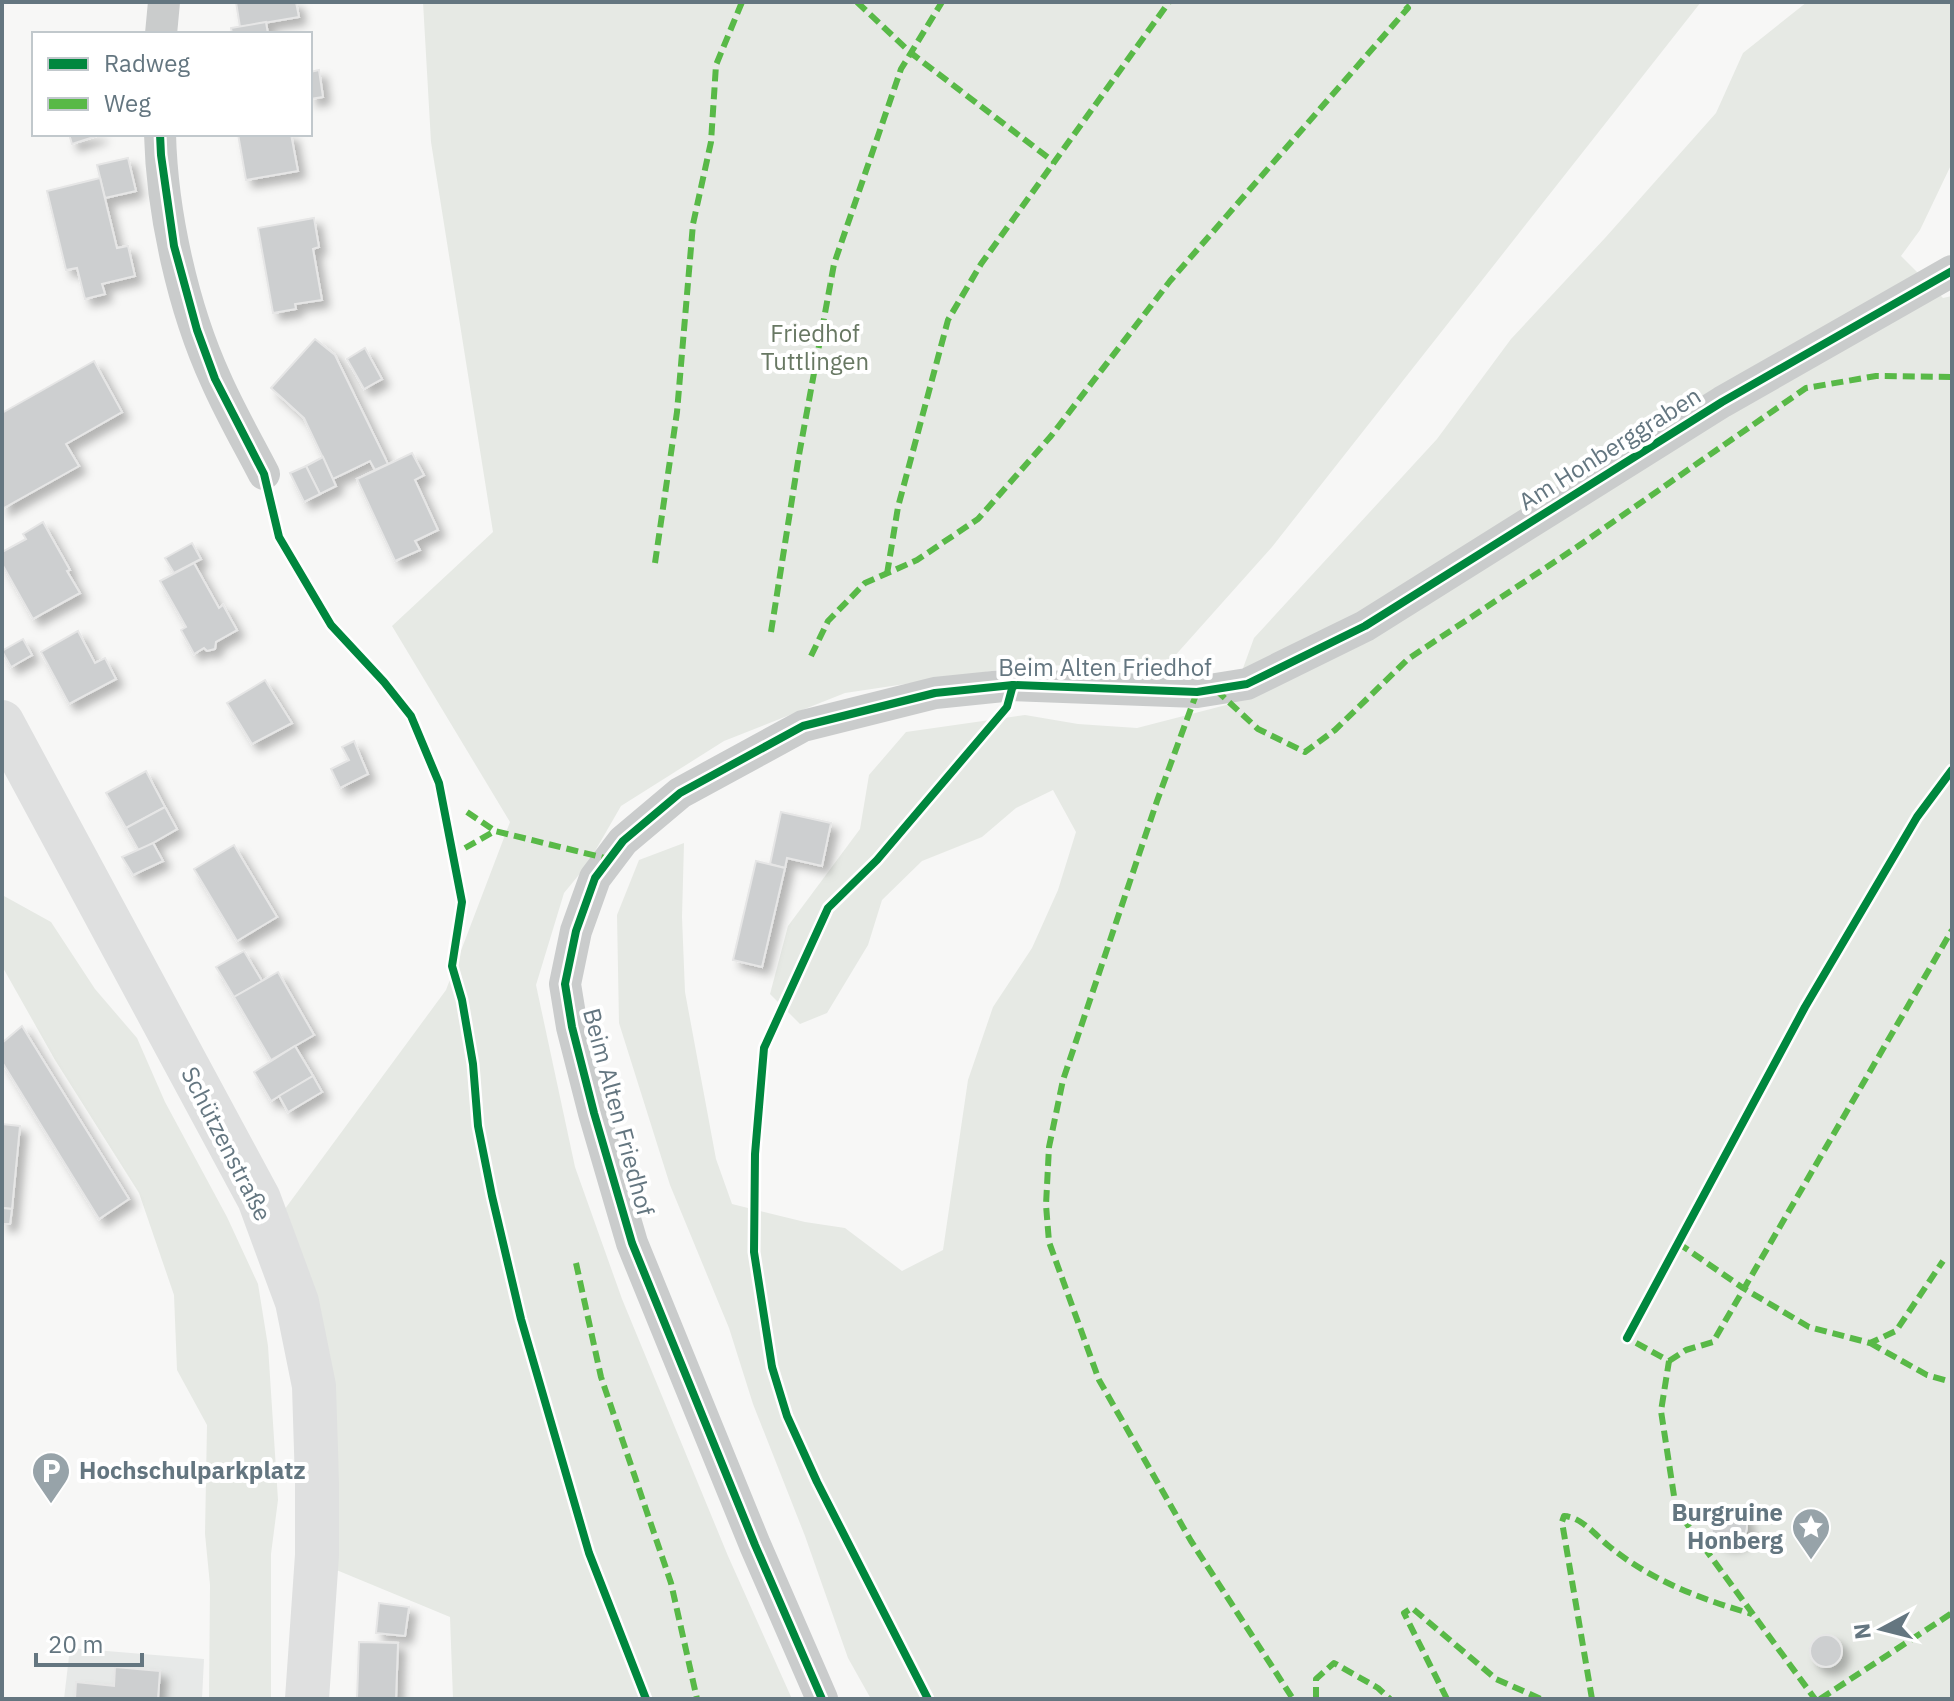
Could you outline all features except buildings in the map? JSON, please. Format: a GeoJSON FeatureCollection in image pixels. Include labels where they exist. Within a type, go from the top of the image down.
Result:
{"type":"FeatureCollection","features":[{"type":"Feature","properties":{"kind":"street"},"geometry":{"type":"LineString","coordinates":[[161,32],[164,2]]}},
{"type":"Feature","properties":{"kind":"street"},"geometry":{"type":"LineString","coordinates":[[160,136],[174,246],[197,330],[215,379],[264,474]]}},
{"type":"Feature","properties":{"kind":"street","name":"Am Honberggraben"},"geometry":{"type":"LineString","coordinates":[[1292,664],[1365,626],[1722,402],[1952,271]]}},
{"type":"Feature","properties":{"kind":"street","name":"Beim Alten Friedhof"},"geometry":{"type":"LineString","coordinates":[[822,1699],[755,1545],[632,1243],[594,1113],[572,1027],[565,984],[576,931],[595,878],[623,841],[680,793],[803,726],[822,719],[935,693],[1013,685],[1216,690],[1247,684],[1292,664]]}},
{"type":"Feature","properties":{"kind":"street","name":"Schützenstraße"},"geometry":{"type":"LineString","coordinates":[[2,722],[259,1199],[297,1302],[314,1386],[317,1483],[317,1555],[307,1699]]}},
{"type":"Feature","properties":{"kind":"shaded area"},"geometry":{"type":"Polygon","coordinates":[[[70,1648],[204,1659],[202,1699],[64,1699],[70,1648]]]}},
{"type":"Feature","properties":{"kind":"green space","name":"Friedhof Tuttlingen"},"geometry":{"type":"Polygon","coordinates":[[[423,2],[1701,2],[1272,547],[1172,659],[1012,668],[845,693],[724,741],[621,806],[587,865],[564,893],[536,985],[575,1167],[622,1299],[728,1556],[792,1699],[453,1699],[450,1617],[334,1569],[330,1355],[279,1217],[446,990],[510,822],[392,626],[493,532],[431,142],[423,2]]]}},
{"type":"Feature","properties":{"kind":"green space"},"geometry":{"type":"Polygon","coordinates":[[[1807,2],[1952,2],[1952,163],[1920,230],[1901,256],[1943,298],[1952,296],[1952,1699],[871,1699],[848,1658],[805,1536],[753,1404],[729,1328],[670,1185],[619,1023],[617,915],[639,860],[684,843],[682,917],[685,992],[716,1159],[732,1204],[805,1222],[845,1228],[902,1271],[943,1250],[968,1080],[993,1007],[1032,948],[1058,890],[1076,832],[1053,790],[1016,808],[982,837],[922,861],[882,900],[868,945],[827,1013],[800,1024],[770,994],[788,926],[860,829],[869,775],[906,732],[1025,715],[1078,724],[1137,728],[1230,704],[1254,638],[1437,439],[1511,339],[1716,113],[1743,53],[1807,2]]]}},
{"type":"Feature","properties":{"kind":"green space"},"geometry":{"type":"Polygon","coordinates":[[[4,896],[51,922],[95,989],[137,1038],[165,1102],[227,1217],[258,1284],[268,1346],[278,1500],[271,1554],[271,1699],[209,1699],[210,1585],[205,1534],[207,1425],[177,1370],[174,1295],[139,1193],[55,1060],[2,966],[4,896]]]}},
{"type":"Feature","properties":{"kind":"marked path"},"geometry":{"type":"LineString","coordinates":[[655,563],[677,412],[693,224],[711,142],[716,65],[742,2]]}},
{"type":"Feature","properties":{"kind":"marked path"},"geometry":{"type":"LineString","coordinates":[[857,2],[911,53],[1054,162]]}},
{"type":"Feature","properties":{"kind":"marked path"},"geometry":{"type":"LineString","coordinates":[[771,632],[834,264],[901,69],[942,2]]}},
{"type":"Feature","properties":{"kind":"marked path"},"geometry":{"type":"LineString","coordinates":[[887,574],[898,507],[948,320],[981,264],[1169,2]]}},
{"type":"Feature","properties":{"kind":"marked path"},"geometry":{"type":"LineString","coordinates":[[811,656],[828,621],[865,583],[917,560],[978,519],[1051,436],[1170,281],[1408,8],[1402,2]]}},
{"type":"Feature","properties":{"kind":"marked path"},"geometry":{"type":"LineString","coordinates":[[1216,690],[1258,729],[1305,752],[1335,730],[1408,659],[1574,549],[1806,388],[1876,376],[1952,377]]}},
{"type":"Feature","properties":{"kind":"marked path"},"geometry":{"type":"LineString","coordinates":[[1197,692],[1063,1080],[1049,1147],[1046,1205],[1049,1242],[1099,1380],[1191,1541],[1293,1699]]}},
{"type":"Feature","properties":{"kind":"marked path"},"geometry":{"type":"LineString","coordinates":[[467,812],[495,831]]}},
{"type":"Feature","properties":{"kind":"marked path"},"geometry":{"type":"LineString","coordinates":[[465,848],[495,831],[609,859]]}},
{"type":"Feature","properties":{"kind":"marked path"},"geometry":{"type":"LineString","coordinates":[[1669,1361],[1686,1350],[1713,1342],[1952,930]]}},
{"type":"Feature","properties":{"kind":"marked path"},"geometry":{"type":"LineString","coordinates":[[1678,1243],[1743,1288],[1809,1327],[1870,1343],[1896,1331],[1943,1261]]}},
{"type":"Feature","properties":{"kind":"marked path"},"geometry":{"type":"LineString","coordinates":[[576,1263],[601,1377],[671,1583],[697,1699]]}},
{"type":"Feature","properties":{"kind":"marked path"},"geometry":{"type":"LineString","coordinates":[[1630,1331],[1627,1338],[1669,1361],[1661,1411],[1676,1509],[1815,1699]]}},
{"type":"Feature","properties":{"kind":"marked path"},"geometry":{"type":"LineString","coordinates":[[1870,1343],[1927,1375],[1952,1382]]}},
{"type":"Feature","properties":{"kind":"marked path"},"geometry":{"type":"LineString","coordinates":[[1592,1699],[1562,1522],[1564,1516],[1583,1523],[1626,1559],[1660,1579],[1752,1614]]}},
{"type":"Feature","properties":{"kind":"marked path"},"geometry":{"type":"LineString","coordinates":[[1447,1699],[1404,1613],[1412,1608],[1496,1679],[1541,1699]]}},
{"type":"Feature","properties":{"kind":"marked path"},"geometry":{"type":"LineString","coordinates":[[1820,1699],[1952,1613]]}},
{"type":"Feature","properties":{"kind":"marked path"},"geometry":{"type":"LineString","coordinates":[[1316,1699],[1316,1679],[1334,1663],[1378,1688],[1390,1699]]}},
{"type":"Feature","properties":{"kind":"cycle path"},"geometry":{"type":"LineString","coordinates":[[160,136],[174,246],[197,330],[215,379],[264,474],[279,537],[331,625],[411,716],[439,783],[462,902],[452,966],[462,1000],[473,1064],[478,1126],[492,1196],[521,1319],[589,1553],[646,1699]]}},
{"type":"Feature","properties":{"kind":"cycle path"},"geometry":{"type":"LineString","coordinates":[[822,1699],[755,1545],[632,1243],[572,1027],[565,984],[576,931],[595,878],[623,841],[680,793],[803,726],[935,693],[1013,685],[1197,692],[1247,684],[1365,626],[1722,402],[1952,271]]}},
{"type":"Feature","properties":{"kind":"cycle path"},"geometry":{"type":"LineString","coordinates":[[928,1699],[817,1482],[787,1416],[772,1367],[754,1252],[755,1154],[764,1048],[828,908],[877,860],[1007,707],[1013,685]]}},
{"type":"Feature","properties":{"kind":"cycle path"},"geometry":{"type":"LineString","coordinates":[[1627,1338],[1805,1007],[1917,817],[1952,770]]}},
{"type":"Feature","properties":{"kind":"place","name":"Hochschulparkplatz"},"geometry":{"type":"Point","coordinates":[51,1505]}},
{"type":"Feature","properties":{"kind":"place","name":"Burgruine Honberg"},"geometry":{"type":"Point","coordinates":[1811,1561]}}]}
